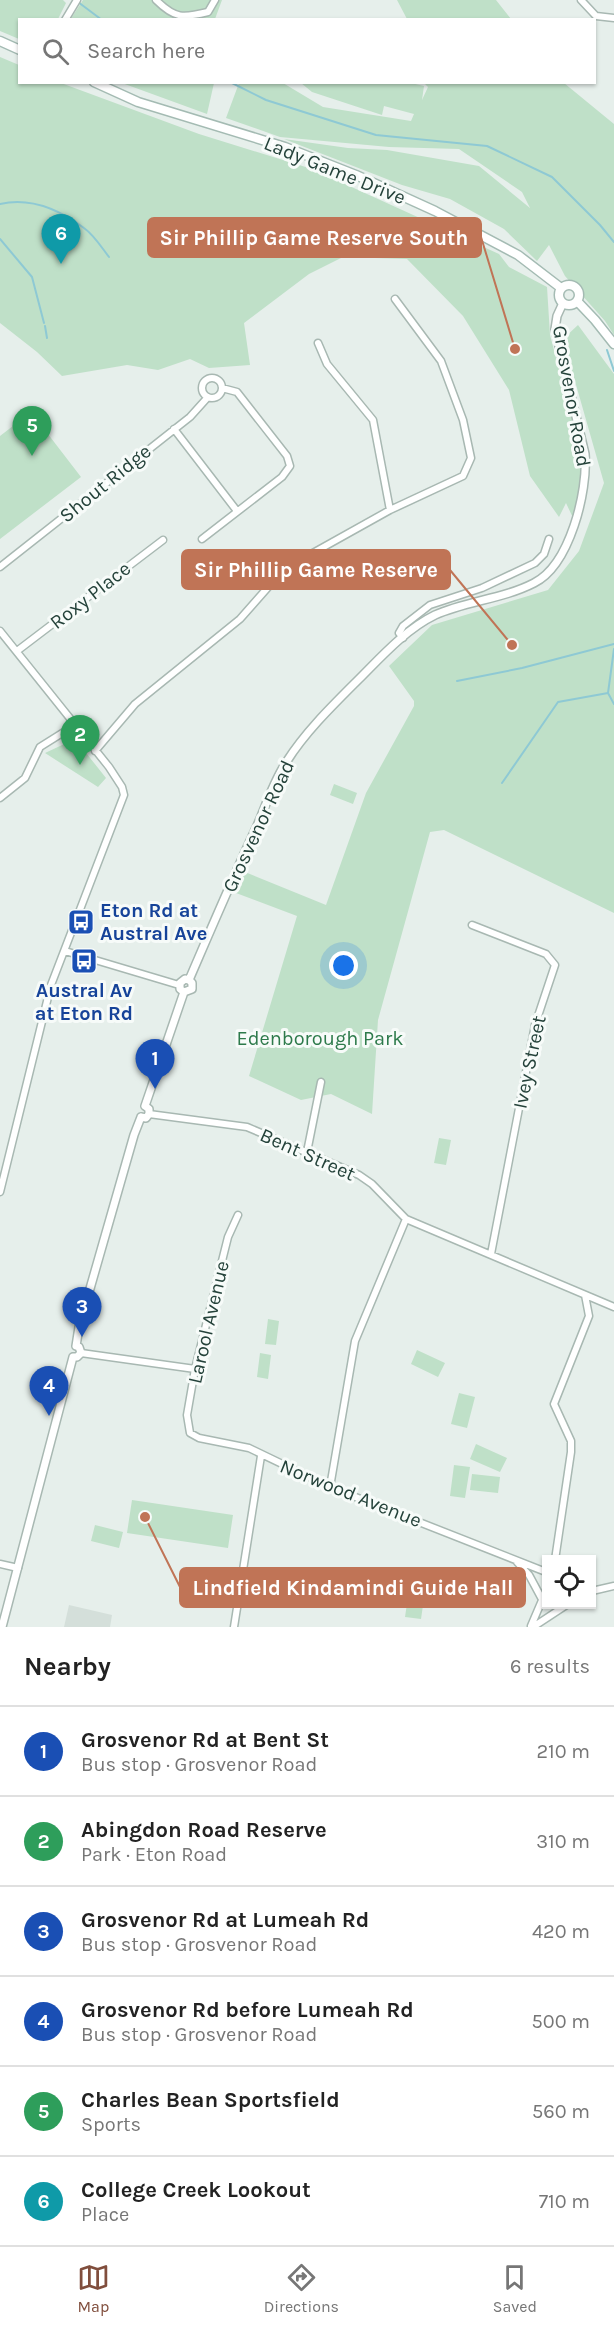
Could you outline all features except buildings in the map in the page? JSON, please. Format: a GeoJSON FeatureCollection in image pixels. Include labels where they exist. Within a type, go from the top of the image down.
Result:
{"type":"FeatureCollection","features":[{"type":"Feature","properties":{"kind":"main road"},"geometry":{"type":"LineString","coordinates":[[0,41],[18,49]]}},
{"type":"Feature","properties":{"kind":"main road","name":"Lady Game Drive"},"geometry":{"type":"LineString","coordinates":[[98,84],[138,102],[285,147],[356,175],[435,211],[518,255],[561,288]]}},
{"type":"Feature","properties":{"kind":"main road"},"geometry":{"type":"LineString","coordinates":[[567,285],[576,288],[579,294],[577,300],[572,304],[563,303],[559,296],[561,288],[567,285]]}},
{"type":"Feature","properties":{"kind":"main road"},"geometry":{"type":"LineString","coordinates":[[577,300],[614,345]]}},
{"type":"Feature","properties":{"kind":"street"},"geometry":{"type":"LineString","coordinates":[[66,18],[77,0]]}},
{"type":"Feature","properties":{"kind":"street"},"geometry":{"type":"LineString","coordinates":[[156,0],[173,14],[185,18],[208,12],[215,0]]}},
{"type":"Feature","properties":{"kind":"street"},"geometry":{"type":"LineString","coordinates":[[581,0],[596,16],[614,18]]}},
{"type":"Feature","properties":{"kind":"street"},"geometry":{"type":"LineString","coordinates":[[95,751],[135,704],[240,619],[270,585],[295,562],[390,510],[463,476],[471,458],[463,420],[441,362],[395,298]]}},
{"type":"Feature","properties":{"kind":"street","name":"Grosvenor Road"},"geometry":{"type":"LineString","coordinates":[[189,980],[286,762],[311,730],[350,688],[403,638],[425,621],[444,612],[536,582],[546,575],[556,563],[570,536],[581,503],[587,474],[585,454],[555,329],[557,316],[563,303]]}},
{"type":"Feature","properties":{"kind":"street"},"geometry":{"type":"LineString","coordinates":[[318,343],[327,364],[373,420],[390,510]]}},
{"type":"Feature","properties":{"kind":"street"},"geometry":{"type":"LineString","coordinates":[[202,539],[286,474],[290,463],[237,392],[222,387],[217,380],[208,380],[203,387],[208,397],[218,396],[222,387]]}},
{"type":"Feature","properties":{"kind":"street","name":"Shout Ridge"},"geometry":{"type":"LineString","coordinates":[[0,567],[174,429],[197,410],[208,397]]}},
{"type":"Feature","properties":{"kind":"street"},"geometry":{"type":"LineString","coordinates":[[174,429],[237,511]]}},
{"type":"Feature","properties":{"kind":"street","name":"Grosvenor Road"},"geometry":{"type":"LineString","coordinates":[[403,638],[399,633],[403,626],[418,613],[430,605],[482,588],[525,569],[540,559],[549,539]]}},
{"type":"Feature","properties":{"kind":"street","name":"Roxy Place"},"geometry":{"type":"LineString","coordinates":[[17,651],[163,540]]}},
{"type":"Feature","properties":{"kind":"street"},"geometry":{"type":"LineString","coordinates":[[0,631],[122,787],[124,800],[51,985],[0,1192]]}},
{"type":"Feature","properties":{"kind":"street"},"geometry":{"type":"LineString","coordinates":[[0,798],[25,778],[40,747],[75,725]]}},
{"type":"Feature","properties":{"kind":"street","name":"Ivey Street"},"geometry":{"type":"LineString","coordinates":[[472,925],[542,952],[550,957],[555,965],[535,1025],[491,1254]]}},
{"type":"Feature","properties":{"kind":"street"},"geometry":{"type":"LineString","coordinates":[[65,951],[179,985],[184,992]]}},
{"type":"Feature","properties":{"kind":"street"},"geometry":{"type":"LineString","coordinates":[[179,985],[183,980],[189,980],[192,983],[192,989],[184,992]]}},
{"type":"Feature","properties":{"kind":"street"},"geometry":{"type":"LineString","coordinates":[[76,1346],[89,1293],[141,1117],[138,1110],[145,1106],[184,992]]}},
{"type":"Feature","properties":{"kind":"street"},"geometry":{"type":"LineString","coordinates":[[307,1152],[321,1083]]}},
{"type":"Feature","properties":{"kind":"street"},"geometry":{"type":"LineString","coordinates":[[141,1117],[146,1118],[149,1114],[149,1109],[145,1106]]}},
{"type":"Feature","properties":{"kind":"street","name":"Bent Street"},"geometry":{"type":"LineString","coordinates":[[149,1114],[247,1127],[359,1175],[376,1188],[406,1219],[614,1307]]}},
{"type":"Feature","properties":{"kind":"street","name":"Larool Avenue"},"geometry":{"type":"LineString","coordinates":[[189,1430],[187,1415],[195,1370],[228,1237],[238,1215]]}},
{"type":"Feature","properties":{"kind":"street"},"geometry":{"type":"LineString","coordinates":[[330,1486],[354,1341],[406,1219]]}},
{"type":"Feature","properties":{"kind":"street"},"geometry":{"type":"LineString","coordinates":[[556,1555],[571,1441],[554,1404],[589,1316],[585,1295]]}},
{"type":"Feature","properties":{"kind":"street"},"geometry":{"type":"LineString","coordinates":[[73,1356],[69,1351],[72,1346],[76,1346]]}},
{"type":"Feature","properties":{"kind":"street"},"geometry":{"type":"LineString","coordinates":[[76,1346],[81,1349],[81,1353]]}},
{"type":"Feature","properties":{"kind":"street"},"geometry":{"type":"LineString","coordinates":[[73,1356],[81,1353],[195,1370]]}},
{"type":"Feature","properties":{"kind":"street"},"geometry":{"type":"LineString","coordinates":[[2,1627],[73,1356]]}},
{"type":"Feature","properties":{"kind":"street","name":"Norwood Avenue"},"geometry":{"type":"LineString","coordinates":[[189,1430],[194,1437],[249,1448],[261,1456],[330,1486],[542,1570]]}},
{"type":"Feature","properties":{"kind":"street"},"geometry":{"type":"LineString","coordinates":[[234,1627],[261,1456]]}},
{"type":"Feature","properties":{"kind":"street","name":"Norwood Avenue"},"geometry":{"type":"LineString","coordinates":[[514,1559],[529,1575],[542,1599]]}},
{"type":"Feature","properties":{"kind":"street"},"geometry":{"type":"LineString","coordinates":[[0,1564],[18,1568]]}},
{"type":"Feature","properties":{"kind":"street"},"geometry":{"type":"LineString","coordinates":[[596,1590],[614,1586]]}},
{"type":"Feature","properties":{"kind":"street"},"geometry":{"type":"LineString","coordinates":[[532,1627],[542,1603]]}},
{"type":"Feature","properties":{"kind":"street"},"geometry":{"type":"LineString","coordinates":[[532,1627],[561,1609]]}},
{"type":"Feature","properties":{"kind":"shaded area"},"geometry":{"type":"Polygon","coordinates":[[[69,1605],[112,1615],[110,1627],[64,1627],[69,1605]]]}},
{"type":"Feature","properties":{"kind":"green space"},"geometry":{"type":"Polygon","coordinates":[[[0,0],[63,0],[66,3],[58,18],[18,18],[18,39],[0,31],[0,0]]]}},
{"type":"Feature","properties":{"kind":"green space"},"geometry":{"type":"Polygon","coordinates":[[[83,0],[222,0],[215,18],[71,18],[83,0]]]}},
{"type":"Feature","properties":{"kind":"green space"},"geometry":{"type":"Polygon","coordinates":[[[397,0],[496,0],[510,18],[406,18],[397,0]]]}},
{"type":"Feature","properties":{"kind":"green space"},"geometry":{"type":"Polygon","coordinates":[[[0,57],[18,65],[18,84],[64,84],[199,134],[312,169],[499,254],[509,267],[547,287],[550,335],[584,465],[574,520],[566,503],[559,517],[530,476],[509,390],[463,316],[407,259],[343,257],[309,274],[244,323],[250,365],[209,368],[190,359],[158,370],[127,365],[62,376],[37,352],[0,323],[0,57]]]}},
{"type":"Feature","properties":{"kind":"green space"},"geometry":{"type":"Polygon","coordinates":[[[125,84],[214,84],[207,114],[125,84]]]}},
{"type":"Feature","properties":{"kind":"green space"},"geometry":{"type":"Polygon","coordinates":[[[239,84],[285,84],[323,107],[411,121],[414,114],[384,106],[382,115],[312,92],[302,84],[415,84],[424,86],[422,100],[428,87],[425,84],[565,84],[614,124],[614,335],[605,321],[565,276],[549,245],[537,261],[504,229],[450,199],[402,185],[284,139],[348,148],[387,150],[479,166],[530,208],[522,192],[459,149],[389,147],[280,137],[226,118],[239,84]]]}},
{"type":"Feature","properties":{"kind":"green space","name":"Edenborough Park"},"geometry":{"type":"Polygon","coordinates":[[[578,325],[614,374],[614,913],[444,830],[430,832],[378,1020],[372,1114],[331,1094],[301,1100],[249,1076],[297,916],[236,893],[245,872],[326,905],[366,793],[414,706],[414,701],[389,666],[432,625],[548,590],[579,551],[604,483],[563,339],[578,325]]]}},
{"type":"Feature","properties":{"kind":"green space"},"geometry":{"type":"Polygon","coordinates":[[[31,412],[81,477],[0,539],[0,436],[31,412]]]}},
{"type":"Feature","properties":{"kind":"green space"},"geometry":{"type":"Polygon","coordinates":[[[75,739],[106,778],[98,787],[45,753],[75,739]]]}},
{"type":"Feature","properties":{"kind":"green space"},"geometry":{"type":"Polygon","coordinates":[[[334,784],[357,793],[353,804],[330,795],[334,784]]]}},
{"type":"Feature","properties":{"kind":"green space"},"geometry":{"type":"Polygon","coordinates":[[[439,1138],[451,1140],[446,1165],[434,1163],[439,1138]]]}},
{"type":"Feature","properties":{"kind":"green space"},"geometry":{"type":"Polygon","coordinates":[[[268,1319],[279,1321],[276,1345],[265,1344],[268,1319]]]}},
{"type":"Feature","properties":{"kind":"green space"},"geometry":{"type":"Polygon","coordinates":[[[417,1350],[445,1363],[438,1377],[411,1364],[417,1350]]]}},
{"type":"Feature","properties":{"kind":"green space"},"geometry":{"type":"Polygon","coordinates":[[[260,1353],[271,1355],[268,1379],[257,1377],[260,1353]]]}},
{"type":"Feature","properties":{"kind":"green space"},"geometry":{"type":"Polygon","coordinates":[[[459,1393],[475,1397],[467,1428],[451,1424],[459,1393]]]}},
{"type":"Feature","properties":{"kind":"green space"},"geometry":{"type":"Polygon","coordinates":[[[476,1444],[507,1458],[500,1472],[470,1459],[476,1444]]]}},
{"type":"Feature","properties":{"kind":"green space"},"geometry":{"type":"Polygon","coordinates":[[[454,1465],[470,1467],[465,1498],[450,1496],[454,1465]]]}},
{"type":"Feature","properties":{"kind":"green space"},"geometry":{"type":"Polygon","coordinates":[[[472,1474],[500,1477],[498,1493],[470,1490],[472,1474]]]}},
{"type":"Feature","properties":{"kind":"green space"},"geometry":{"type":"Polygon","coordinates":[[[132,1500],[233,1515],[228,1548],[127,1533],[132,1500]]]}},
{"type":"Feature","properties":{"kind":"green space"},"geometry":{"type":"Polygon","coordinates":[[[95,1525],[123,1532],[119,1548],[91,1541],[95,1525]]]}},
{"type":"Feature","properties":{"kind":"green space"},"geometry":{"type":"Polygon","coordinates":[[[410,1583],[426,1585],[421,1619],[405,1617],[410,1583]]]}},
{"type":"Feature","properties":{"kind":"waterway"},"geometry":{"type":"LineString","coordinates":[[78,2],[99,18]]}},
{"type":"Feature","properties":{"kind":"waterway"},"geometry":{"type":"LineString","coordinates":[[234,84],[266,100],[376,135],[487,146],[552,177],[614,242]]}},
{"type":"Feature","properties":{"kind":"waterway"},"geometry":{"type":"LineString","coordinates":[[0,204],[22,202],[55,211],[88,231],[109,257]]}},
{"type":"Feature","properties":{"kind":"waterway"},"geometry":{"type":"LineString","coordinates":[[0,239],[32,277],[44,323]]}},
{"type":"Feature","properties":{"kind":"waterway"},"geometry":{"type":"LineString","coordinates":[[45,326],[47,338]]}},
{"type":"Feature","properties":{"kind":"waterway"},"geometry":{"type":"LineString","coordinates":[[607,350],[614,371]]}},
{"type":"Feature","properties":{"kind":"waterway"},"geometry":{"type":"LineString","coordinates":[[457,681],[522,668],[614,644]]}},
{"type":"Feature","properties":{"kind":"waterway"},"geometry":{"type":"LineString","coordinates":[[502,783],[558,702],[608,693],[614,649]]}},
{"type":"Feature","properties":{"kind":"waterway"},"geometry":{"type":"LineString","coordinates":[[608,693],[614,704]]}},
{"type":"Feature","properties":{"kind":"place","name":"College Creek Lookout"},"geometry":{"type":"Point","coordinates":[61,264]}},
{"type":"Feature","properties":{"kind":"place","name":"Sir Phillip Game Reserve South"},"geometry":{"type":"Point","coordinates":[515,349]}},
{"type":"Feature","properties":{"kind":"place","name":"Charles Bean Sportsfield"},"geometry":{"type":"Point","coordinates":[32,456]}},
{"type":"Feature","properties":{"kind":"place","name":"Sir Phillip Game Reserve"},"geometry":{"type":"Point","coordinates":[512,645]}},
{"type":"Feature","properties":{"kind":"place","name":"Abingdon Road Reserve"},"geometry":{"type":"Point","coordinates":[80,765]}},
{"type":"Feature","properties":{"kind":"place","name":"Eton Rd at Austral Ave"},"geometry":{"type":"Point","coordinates":[81,922]}},
{"type":"Feature","properties":{"kind":"place","name":"Austral Av at Eton Rd"},"geometry":{"type":"Point","coordinates":[84,961]}},
{"type":"Feature","properties":{"kind":"place","name":"Grosvenor Rd at Bent St"},"geometry":{"type":"Point","coordinates":[155,1089]}},
{"type":"Feature","properties":{"kind":"place","name":"Grosvenor Rd at Lumeah Rd"},"geometry":{"type":"Point","coordinates":[82,1337]}},
{"type":"Feature","properties":{"kind":"place","name":"Grosvenor Rd before Lumeah Rd"},"geometry":{"type":"Point","coordinates":[49,1416]}},
{"type":"Feature","properties":{"kind":"place","name":"Lindfield Kindamindi Guide Hall"},"geometry":{"type":"Point","coordinates":[145,1517]}}]}
